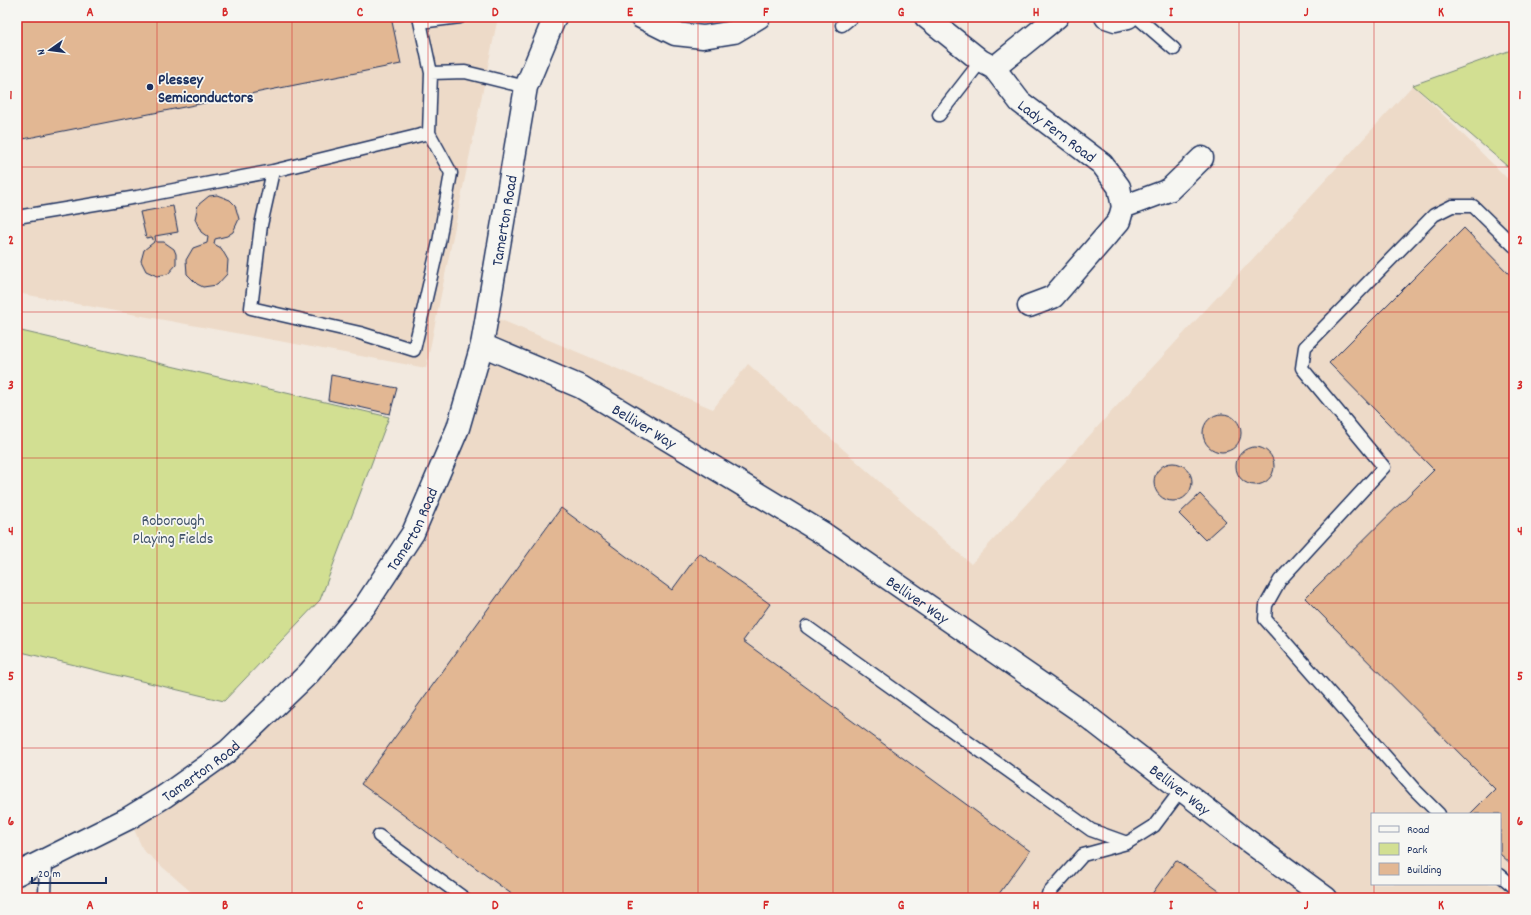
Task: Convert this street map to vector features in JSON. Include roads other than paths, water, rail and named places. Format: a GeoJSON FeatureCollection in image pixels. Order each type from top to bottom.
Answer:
{"type":"FeatureCollection","features":[{"type":"Feature","properties":{"kind":"street","name":"Tamerton Road"},"geometry":{"type":"LineString","coordinates":[[17,874],[129,818],[165,796],[228,751],[309,673],[364,606],[413,533],[458,428],[482,345],[526,87],[555,17]]}},
{"type":"Feature","properties":{"kind":"street"},"geometry":{"type":"LineString","coordinates":[[641,17],[675,34],[703,37],[734,32],[759,17]]}},
{"type":"Feature","properties":{"kind":"street","name":"Lady Fern Road"},"geometry":{"type":"LineString","coordinates":[[926,17],[988,64],[1020,102],[1102,164],[1119,187],[1123,207]]}},
{"type":"Feature","properties":{"kind":"street"},"geometry":{"type":"LineString","coordinates":[[988,64],[1057,17]]}},
{"type":"Feature","properties":{"kind":"street"},"geometry":{"type":"LineString","coordinates":[[1106,17],[1115,20],[1128,17]]}},
{"type":"Feature","properties":{"kind":"street"},"geometry":{"type":"LineString","coordinates":[[1028,306],[1053,296],[1119,221],[1123,207],[1169,190],[1202,158]]}},
{"type":"Feature","properties":{"kind":"street","name":"Belliver Way"},"geometry":{"type":"LineString","coordinates":[[482,345],[581,387],[824,534],[1078,710],[1181,790],[1326,898]]}},
{"type":"Feature","properties":{"kind":"lane"},"geometry":{"type":"LineString","coordinates":[[273,171],[261,225],[251,308],[360,333],[414,350],[439,242],[451,172],[429,133],[431,73],[420,20],[460,17]]}},
{"type":"Feature","properties":{"kind":"lane"},"geometry":{"type":"LineString","coordinates":[[842,25],[852,17]]}},
{"type":"Feature","properties":{"kind":"lane"},"geometry":{"type":"LineString","coordinates":[[1137,17],[1174,49]]}},
{"type":"Feature","properties":{"kind":"lane"},"geometry":{"type":"LineString","coordinates":[[939,115],[988,64]]}},
{"type":"Feature","properties":{"kind":"lane"},"geometry":{"type":"LineString","coordinates":[[431,73],[465,72],[526,87]]}},
{"type":"Feature","properties":{"kind":"lane"},"geometry":{"type":"LineString","coordinates":[[17,217],[137,197],[273,171],[429,133]]}},
{"type":"Feature","properties":{"kind":"lane"},"geometry":{"type":"LineString","coordinates":[[1438,813],[1415,790],[1264,619],[1266,605],[1280,580],[1384,467],[1302,368],[1305,347],[1434,215],[1452,206],[1473,206],[1514,246]]}},
{"type":"Feature","properties":{"kind":"lane"},"geometry":{"type":"LineString","coordinates":[[807,627],[1091,830],[1127,843]]}},
{"type":"Feature","properties":{"kind":"lane"},"geometry":{"type":"LineString","coordinates":[[1048,894],[1083,855],[1127,843],[1154,826],[1181,790]]}},
{"type":"Feature","properties":{"kind":"lane"},"geometry":{"type":"LineString","coordinates":[[379,836],[464,898]]}},
{"type":"Feature","properties":{"kind":"lane"},"geometry":{"type":"LineString","coordinates":[[42,898],[45,895],[46,860]]}},
{"type":"Feature","properties":{"kind":"lane"},"geometry":{"type":"LineString","coordinates":[[1501,875],[1514,887]]}},
{"type":"Feature","properties":{"kind":"place","name":"Plessey Semiconductors"},"geometry":{"type":"Point","coordinates":[150,87]}},
{"type":"Feature","properties":{"kind":"park label","name":"Roborough Playing Fields"},"geometry":{"type":"Point","coordinates":[173,528]}}]}
